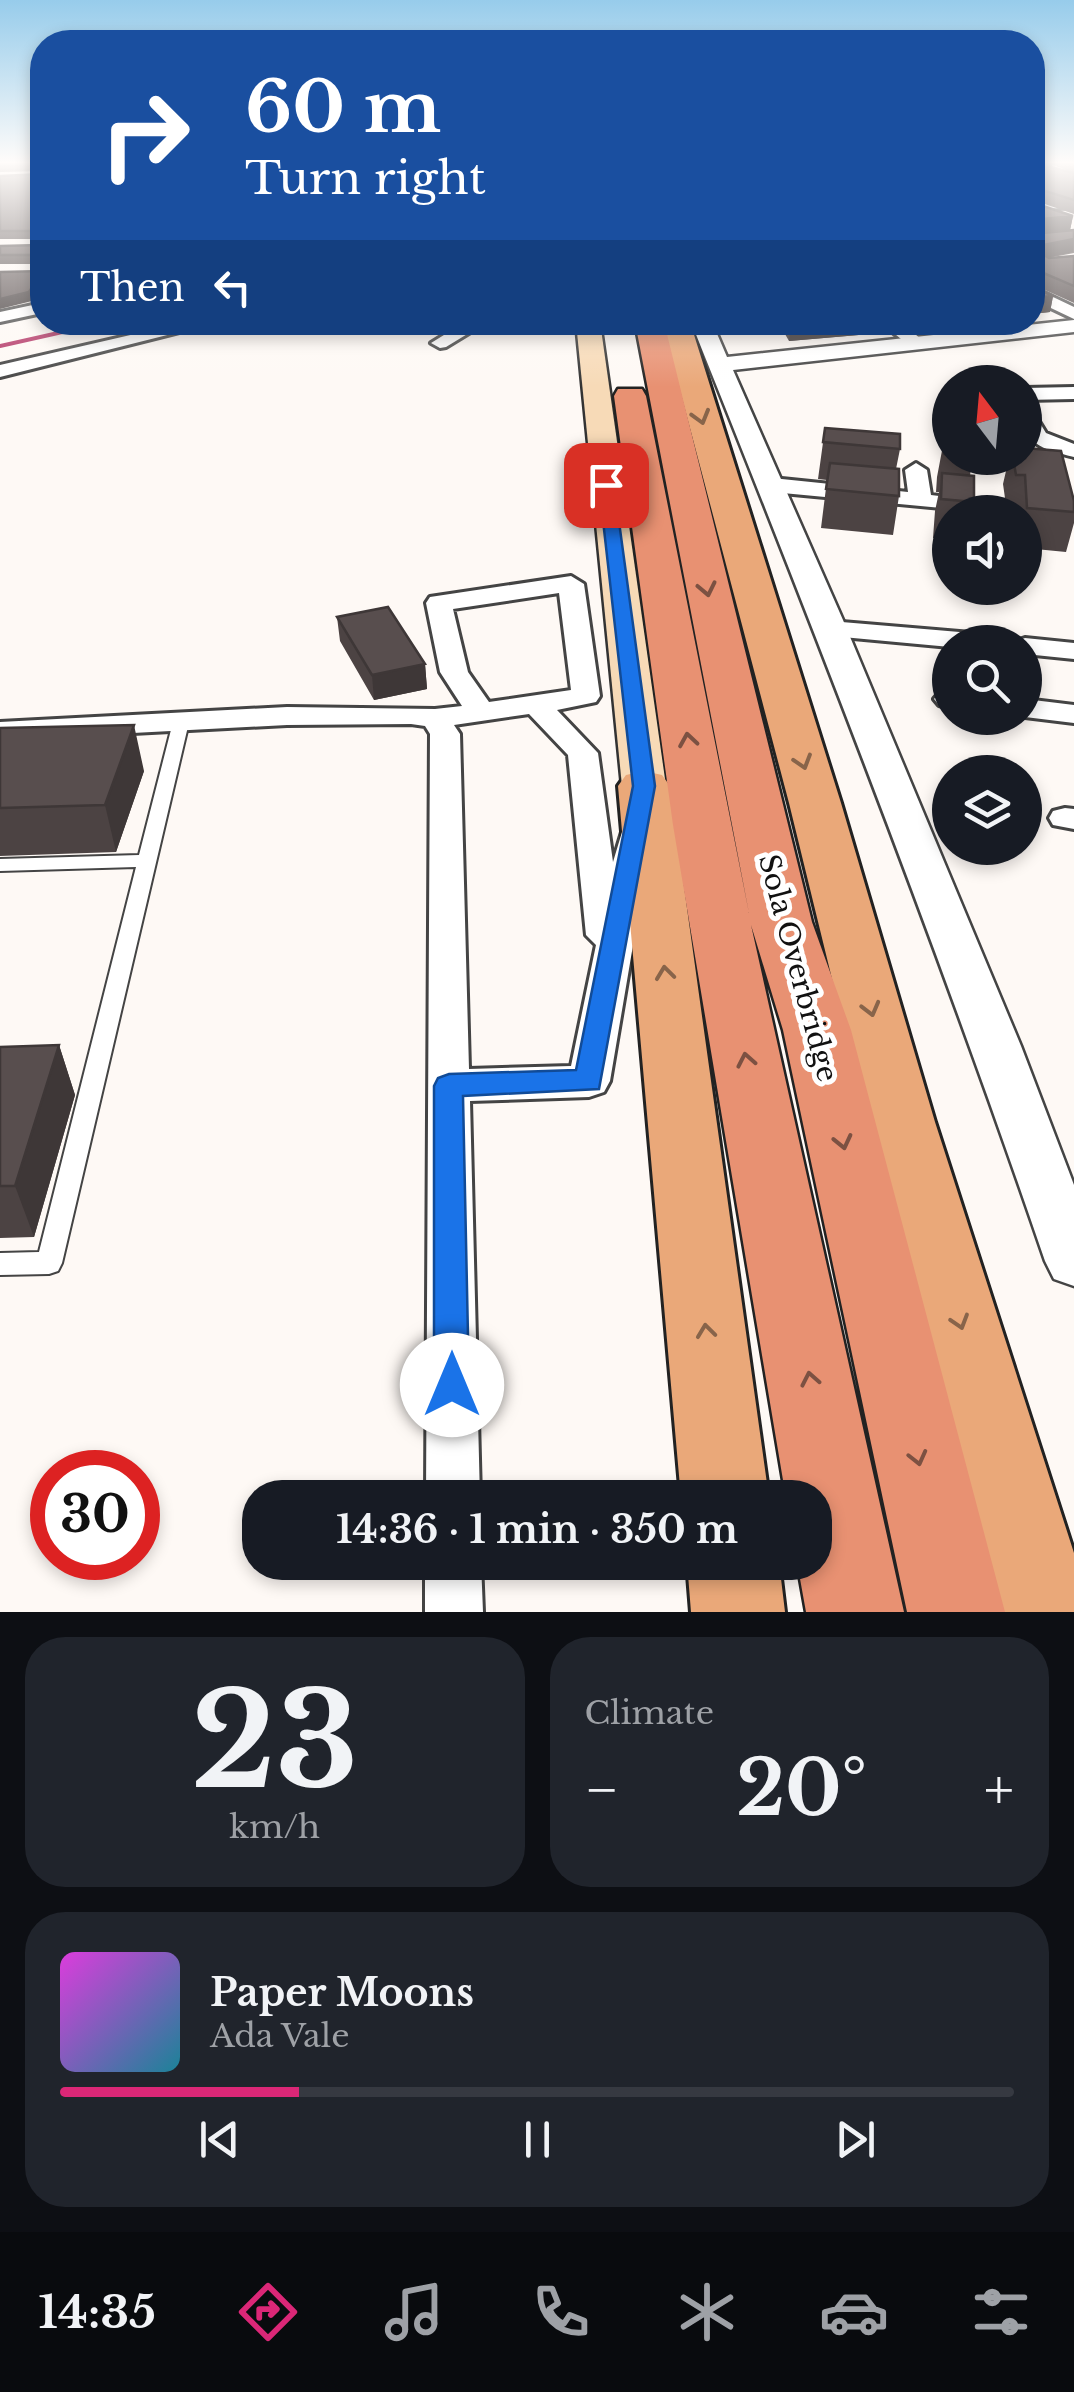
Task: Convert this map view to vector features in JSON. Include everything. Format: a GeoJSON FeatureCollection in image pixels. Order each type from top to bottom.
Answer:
{"type":"FeatureCollection","features":[{"type":"Feature","properties":{"kind":"highway"},"geometry":{"type":"LineString","coordinates":[[618,335],[701,826],[855,1612]]}},
{"type":"Feature","properties":{"kind":"highway","name":"Sola Overbridge"},"geometry":{"type":"LineString","coordinates":[[652,335],[781,922],[817,1030],[956,1612]]}},
{"type":"Feature","properties":{"kind":"main road"},"geometry":{"type":"LineString","coordinates":[[590,335],[723,1480]]}},
{"type":"Feature","properties":{"kind":"main road"},"geometry":{"type":"LineString","coordinates":[[680,335],[846,915],[901,1122],[1046,1612]]}},
{"type":"Feature","properties":{"kind":"main road"},"geometry":{"type":"LineString","coordinates":[[734,1580],[738,1612]]}},
{"type":"Feature","properties":{"kind":"street"},"geometry":{"type":"LineString","coordinates":[[1045,299],[1074,314]]}},
{"type":"Feature","properties":{"kind":"street"},"geometry":{"type":"LineString","coordinates":[[0,317],[30,311]]}},
{"type":"Feature","properties":{"kind":"street"},"geometry":{"type":"LineString","coordinates":[[1045,328],[1074,328]]}},
{"type":"Feature","properties":{"kind":"street"},"geometry":{"type":"LineString","coordinates":[[1045,331],[1074,328]]}},
{"type":"Feature","properties":{"kind":"street"},"geometry":{"type":"LineString","coordinates":[[0,371],[155,335]]}},
{"type":"Feature","properties":{"kind":"street"},"geometry":{"type":"LineString","coordinates":[[440,343],[455,335]]}},
{"type":"Feature","properties":{"kind":"street"},"geometry":{"type":"LineString","coordinates":[[705,335],[830,628],[996,1046],[1074,1260]]}},
{"type":"Feature","properties":{"kind":"street"},"geometry":{"type":"LineString","coordinates":[[905,335],[917,344]]}},
{"type":"Feature","properties":{"kind":"street"},"geometry":{"type":"LineString","coordinates":[[719,368],[917,344],[957,335]]}},
{"type":"Feature","properties":{"kind":"street"},"geometry":{"type":"LineString","coordinates":[[719,368],[1012,335]]}},
{"type":"Feature","properties":{"kind":"street"},"geometry":{"type":"LineString","coordinates":[[1042,394],[1074,393]]}},
{"type":"Feature","properties":{"kind":"street"},"geometry":{"type":"LineString","coordinates":[[1042,439],[1074,451]]}},
{"type":"Feature","properties":{"kind":"street"},"geometry":{"type":"LineString","coordinates":[[916,470],[920,500]]}},
{"type":"Feature","properties":{"kind":"street"},"geometry":{"type":"LineString","coordinates":[[772,485],[932,501]]}},
{"type":"Feature","properties":{"kind":"street"},"geometry":{"type":"LineString","coordinates":[[0,731],[411,715],[435,718],[536,705],[586,696],[571,584],[440,603],[454,672],[481,712]]}},
{"type":"Feature","properties":{"kind":"street"},"geometry":{"type":"LineString","coordinates":[[830,628],[932,637]]}},
{"type":"Feature","properties":{"kind":"street"},"geometry":{"type":"LineString","coordinates":[[1042,648],[1074,651]]}},
{"type":"Feature","properties":{"kind":"street"},"geometry":{"type":"LineString","coordinates":[[536,705],[583,753],[604,946],[589,1081]]}},
{"type":"Feature","properties":{"kind":"street"},"geometry":{"type":"LineString","coordinates":[[1042,710],[1074,714]]}},
{"type":"Feature","properties":{"kind":"street"},"geometry":{"type":"LineString","coordinates":[[435,718],[446,734],[452,1480]]}},
{"type":"Feature","properties":{"kind":"street"},"geometry":{"type":"LineString","coordinates":[[589,1081],[644,786]]}},
{"type":"Feature","properties":{"kind":"street"},"geometry":{"type":"LineString","coordinates":[[449,1086],[589,1081]]}},
{"type":"Feature","properties":{"kind":"street"},"geometry":{"type":"LineString","coordinates":[[453,1580],[454,1612]]}},
{"type":"Feature","properties":{"kind":"lane"},"geometry":{"type":"LineString","coordinates":[[0,1264],[49,1262],[182,722]]}},
{"type":"Feature","properties":{"kind":"lane"},"geometry":{"type":"LineString","coordinates":[[0,865],[146,861]]}},
{"type":"Feature","properties":{"kind":"building"},"geometry":{"type":"Polygon","coordinates":[[[1045,236],[1074,239],[1045,245],[1045,236]]]}},
{"type":"Feature","properties":{"kind":"building"},"geometry":{"type":"Polygon","coordinates":[[[30,245],[30,255],[0,255],[0,246],[30,245]]]}},
{"type":"Feature","properties":{"kind":"building"},"geometry":{"type":"Polygon","coordinates":[[[1045,256],[1074,256],[1074,286],[1045,274],[1045,256]]]}},
{"type":"Feature","properties":{"kind":"building"},"geometry":{"type":"Polygon","coordinates":[[[30,271],[29,292],[0,299],[0,272],[30,271]]]}},
{"type":"Feature","properties":{"kind":"building"},"geometry":{"type":"Polygon","coordinates":[[[825,428],[900,434],[900,449],[823,442],[825,428]]]}},
{"type":"Feature","properties":{"kind":"building"},"geometry":{"type":"Polygon","coordinates":[[[1042,449],[1061,451],[1074,512],[1042,509],[1042,495],[1026,495],[1025,475],[1042,475],[1042,449]]]}},
{"type":"Feature","properties":{"kind":"building"},"geometry":{"type":"Polygon","coordinates":[[[830,463],[899,469],[899,496],[826,489],[830,463]]]}},
{"type":"Feature","properties":{"kind":"building"},"geometry":{"type":"Polygon","coordinates":[[[942,475],[974,476],[974,495],[941,495],[942,475]]]}},
{"type":"Feature","properties":{"kind":"building"},"geometry":{"type":"Polygon","coordinates":[[[388,607],[425,664],[372,675],[337,617],[388,607]]]}},
{"type":"Feature","properties":{"kind":"building"},"geometry":{"type":"Polygon","coordinates":[[[134,725],[105,805],[0,808],[0,728],[134,725]]]}},
{"type":"Feature","properties":{"kind":"building"},"geometry":{"type":"Polygon","coordinates":[[[59,1045],[15,1186],[0,1186],[0,1047],[59,1045]]]}},
{"type":"Feature","properties":{"kind":"railway"},"geometry":{"type":"LineString","coordinates":[[0,346],[49,335]]}},
{"type":"Feature","properties":{"kind":"route"},"geometry":{"type":"LineString","coordinates":[[452,1385],[449,1086],[589,1081],[644,786],[606,485]]}}]}
